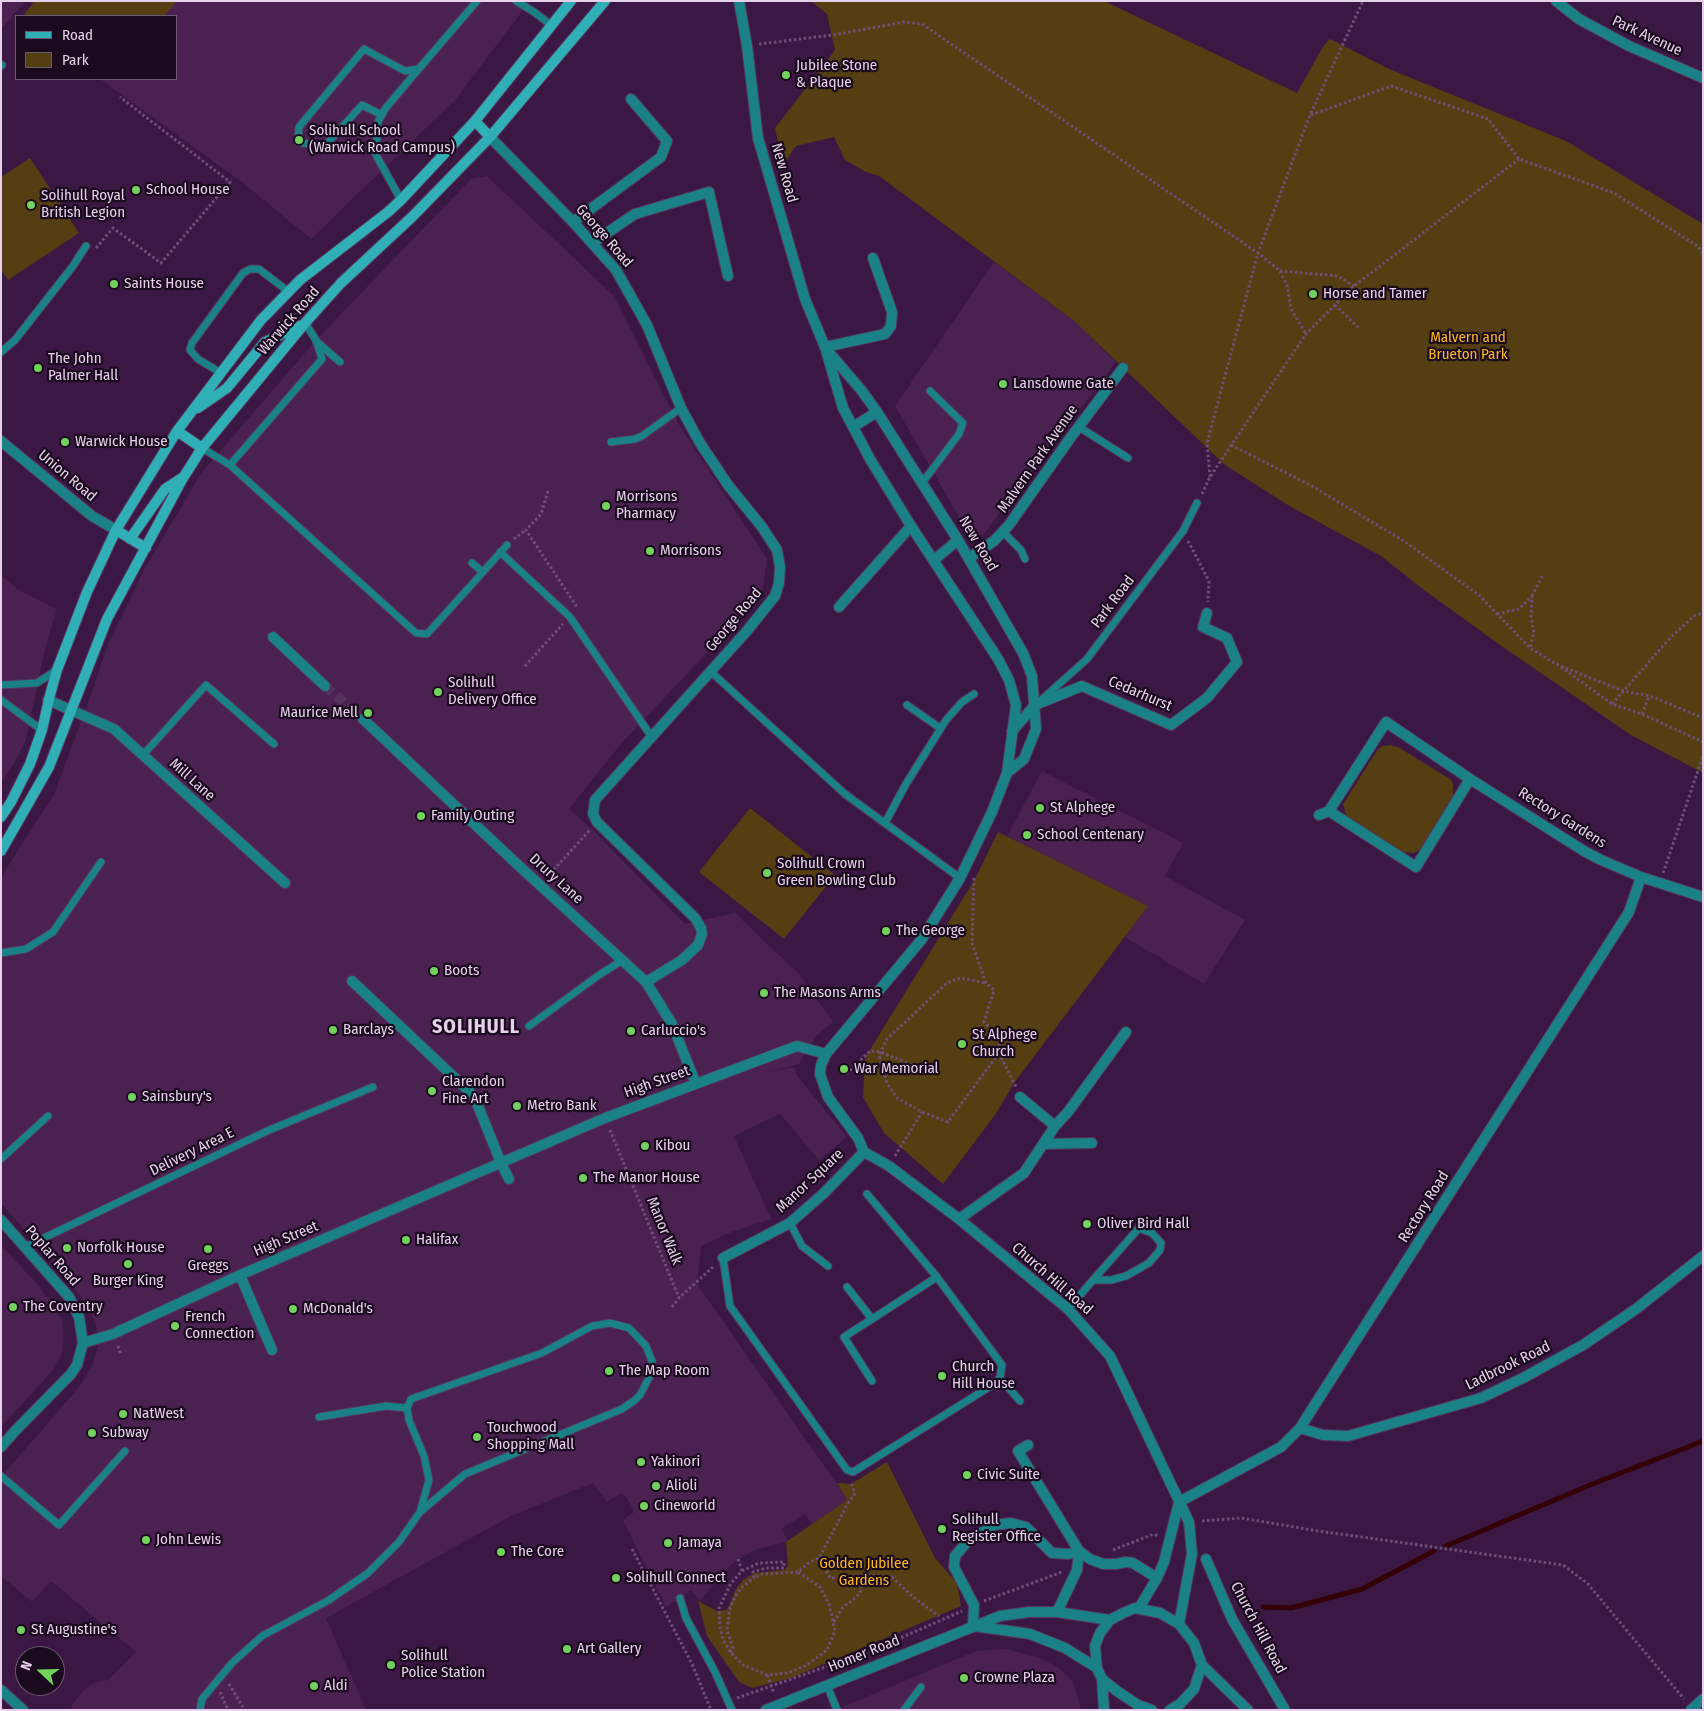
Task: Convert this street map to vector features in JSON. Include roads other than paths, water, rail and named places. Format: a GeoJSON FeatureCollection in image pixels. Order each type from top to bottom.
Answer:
{"type":"FeatureCollection","features":[{"type":"Feature","properties":{"kind":"main road","name":"Warwick Road"},"geometry":{"type":"LineString","coordinates":[[1,817],[11,802],[30,764],[42,730],[57,670],[87,592],[116,530],[177,431],[260,320],[300,280],[401,200],[475,121],[571,1]]}},
{"type":"Feature","properties":{"kind":"main road","name":"Warwick Road"},"geometry":{"type":"LineString","coordinates":[[1,851],[50,767],[107,619],[183,478],[202,448],[305,324],[341,284],[413,216],[490,137],[605,1]]}},
{"type":"Feature","properties":{"kind":"main road"},"geometry":{"type":"LineString","coordinates":[[475,121],[490,137]]}},
{"type":"Feature","properties":{"kind":"main road"},"geometry":{"type":"LineString","coordinates":[[191,412],[226,388],[265,342],[305,324]]}},
{"type":"Feature","properties":{"kind":"main road"},"geometry":{"type":"LineString","coordinates":[[177,431],[202,448]]}},
{"type":"Feature","properties":{"kind":"main road"},"geometry":{"type":"LineString","coordinates":[[130,539],[165,488],[183,478]]}},
{"type":"Feature","properties":{"kind":"main road"},"geometry":{"type":"LineString","coordinates":[[116,530],[146,548]]}},
{"type":"Feature","properties":{"kind":"street","name":"New Road"},"geometry":{"type":"LineString","coordinates":[[739,1],[747,46],[758,138],[805,299],[825,347],[843,408],[870,459],[910,526],[998,659],[1009,680],[1016,706],[1007,773],[992,812],[960,878],[922,939],[826,1054]]}},
{"type":"Feature","properties":{"kind":"street","name":"Park Avenue"},"geometry":{"type":"LineString","coordinates":[[1556,1],[1579,19],[1629,46],[1703,78]]}},
{"type":"Feature","properties":{"kind":"street"},"geometry":{"type":"LineString","coordinates":[[573,222],[661,156],[667,141],[631,98]]}},
{"type":"Feature","properties":{"kind":"street","name":"George Road"},"geometry":{"type":"LineString","coordinates":[[490,137],[573,222],[616,270],[647,325],[681,408],[700,443],[728,485],[762,527],[777,550],[780,567],[775,596],[746,632],[595,800],[593,814],[597,822],[695,918],[702,928],[698,945],[682,960],[646,982]]}},
{"type":"Feature","properties":{"kind":"street"},"geometry":{"type":"LineString","coordinates":[[592,243],[635,214],[709,192],[728,276]]}},
{"type":"Feature","properties":{"kind":"street"},"geometry":{"type":"LineString","coordinates":[[825,347],[885,334],[891,326],[892,312],[873,258]]}},
{"type":"Feature","properties":{"kind":"street","name":"New Road"},"geometry":{"type":"LineString","coordinates":[[825,347],[877,412],[969,558],[1023,653],[1032,676],[1036,729],[1024,759],[1007,773]]}},
{"type":"Feature","properties":{"kind":"street","name":"Malvern Park Avenue"},"geometry":{"type":"LineString","coordinates":[[969,558],[994,541],[1009,526],[1079,426],[1123,368]]}},
{"type":"Feature","properties":{"kind":"street"},"geometry":{"type":"LineString","coordinates":[[853,427],[877,412]]}},
{"type":"Feature","properties":{"kind":"street","name":"Union Road"},"geometry":{"type":"LineString","coordinates":[[1,442],[92,516],[116,530]]}},
{"type":"Feature","properties":{"kind":"street"},"geometry":{"type":"LineString","coordinates":[[839,607],[910,526]]}},
{"type":"Feature","properties":{"kind":"street"},"geometry":{"type":"LineString","coordinates":[[934,560],[958,540]]}},
{"type":"Feature","properties":{"kind":"street","name":"Cedarhurst"},"geometry":{"type":"LineString","coordinates":[[1034,705],[1082,686],[1171,725],[1207,698],[1237,662],[1227,638],[1203,627],[1207,613]]}},
{"type":"Feature","properties":{"kind":"street"},"geometry":{"type":"LineString","coordinates":[[273,637],[325,686]]}},
{"type":"Feature","properties":{"kind":"street"},"geometry":{"type":"LineString","coordinates":[[48,700],[71,712]]}},
{"type":"Feature","properties":{"kind":"street"},"geometry":{"type":"LineString","coordinates":[[1012,732],[1034,705]]}},
{"type":"Feature","properties":{"kind":"street","name":"Mill Lane"},"geometry":{"type":"LineString","coordinates":[[71,712],[102,723],[114,730],[285,883]]}},
{"type":"Feature","properties":{"kind":"street","name":"Rectory Gardens"},"geometry":{"type":"LineString","coordinates":[[1470,779],[1417,869],[1324,813],[1386,718],[1470,779],[1584,851],[1641,877]]}},
{"type":"Feature","properties":{"kind":"street","name":"Drury Lane"},"geometry":{"type":"LineString","coordinates":[[363,719],[646,982],[672,1024],[696,1084]]}},
{"type":"Feature","properties":{"kind":"street"},"geometry":{"type":"LineString","coordinates":[[1641,877],[1703,897]]}},
{"type":"Feature","properties":{"kind":"street","name":"Rectory Road"},"geometry":{"type":"LineString","coordinates":[[1179,1502],[1281,1447],[1300,1428],[1629,912],[1641,877]]}},
{"type":"Feature","properties":{"kind":"street"},"geometry":{"type":"LineString","coordinates":[[352,981],[474,1096],[501,1163],[510,1179]]}},
{"type":"Feature","properties":{"kind":"street"},"geometry":{"type":"LineString","coordinates":[[959,1219],[1024,1173],[1055,1126],[1068,1112],[1126,1032]]}},
{"type":"Feature","properties":{"kind":"street","name":"High Street"},"geometry":{"type":"LineString","coordinates":[[83,1343],[113,1334],[240,1275],[605,1118],[797,1046],[826,1054]]}},
{"type":"Feature","properties":{"kind":"street"},"geometry":{"type":"LineString","coordinates":[[826,1054],[821,1065],[820,1074],[828,1097],[858,1138],[864,1152]]}},
{"type":"Feature","properties":{"kind":"street"},"geometry":{"type":"LineString","coordinates":[[1020,1097],[1055,1126]]}},
{"type":"Feature","properties":{"kind":"street"},"geometry":{"type":"LineString","coordinates":[[1043,1144],[1092,1143]]}},
{"type":"Feature","properties":{"kind":"street","name":"Church Hill Road"},"geometry":{"type":"LineString","coordinates":[[864,1152],[889,1166],[959,1219],[1068,1309],[1110,1356],[1188,1522],[1192,1554],[1179,1624]]}},
{"type":"Feature","properties":{"kind":"street","name":"Manor Square"},"geometry":{"type":"LineString","coordinates":[[723,1258],[790,1223],[824,1193],[864,1152]]}},
{"type":"Feature","properties":{"kind":"street","name":"Poplar Road"},"geometry":{"type":"LineString","coordinates":[[1,1220],[69,1297],[79,1317],[83,1343]]}},
{"type":"Feature","properties":{"kind":"street","name":"Ladbrook Road"},"geometry":{"type":"LineString","coordinates":[[1300,1428],[1323,1435],[1348,1436],[1480,1398],[1523,1378],[1584,1345],[1636,1309],[1703,1256]]}},
{"type":"Feature","properties":{"kind":"street"},"geometry":{"type":"LineString","coordinates":[[240,1275],[272,1350]]}},
{"type":"Feature","properties":{"kind":"street"},"geometry":{"type":"LineString","coordinates":[[1,1447],[71,1374],[77,1365],[83,1343]]}},
{"type":"Feature","properties":{"kind":"street"},"geometry":{"type":"LineString","coordinates":[[1028,1445],[1018,1451],[1079,1551],[1090,1559],[1103,1564],[1132,1563],[1157,1578]]}},
{"type":"Feature","properties":{"kind":"street"},"geometry":{"type":"LineString","coordinates":[[1139,1608],[1164,1562],[1179,1502]]}},
{"type":"Feature","properties":{"kind":"street"},"geometry":{"type":"LineString","coordinates":[[973,1626],[974,1605],[954,1567],[954,1556],[967,1542],[994,1525],[1011,1523],[1026,1527],[1052,1552],[1068,1554],[1079,1551]]}},
{"type":"Feature","properties":{"kind":"street"},"geometry":{"type":"LineString","coordinates":[[1057,1612],[1077,1570],[1079,1551]]}},
{"type":"Feature","properties":{"kind":"street","name":"Church Hill Road"},"geometry":{"type":"LineString","coordinates":[[1206,1559],[1232,1619],[1285,1710]]}},
{"type":"Feature","properties":{"kind":"street"},"geometry":{"type":"LineString","coordinates":[[1104,1710],[1102,1679],[1097,1668],[1095,1646],[1100,1633],[1110,1620],[1129,1610],[1139,1608],[1160,1613],[1179,1624],[1194,1643],[1202,1665],[1248,1710]]}},
{"type":"Feature","properties":{"kind":"street","name":"Homer Road"},"geometry":{"type":"LineString","coordinates":[[766,1710],[1000,1616],[1029,1612],[1057,1612],[1110,1620]]}},
{"type":"Feature","properties":{"kind":"street","name":"Homer Road"},"geometry":{"type":"LineString","coordinates":[[973,1626],[1030,1634],[1065,1648],[1097,1668]]}},
{"type":"Feature","properties":{"kind":"street"},"geometry":{"type":"LineString","coordinates":[[1170,1710],[1180,1704],[1194,1689],[1202,1665]]}},
{"type":"Feature","properties":{"kind":"street"},"geometry":{"type":"LineString","coordinates":[[1102,1679],[1129,1699],[1152,1710]]}},
{"type":"Feature","properties":{"kind":"street"},"geometry":{"type":"LineString","coordinates":[[1,1690],[23,1710]]}},
{"type":"Feature","properties":{"kind":"street"},"geometry":{"type":"LineString","coordinates":[[1691,1709],[1703,1699]]}},
{"type":"Feature","properties":{"kind":"lane"},"geometry":{"type":"LineString","coordinates":[[401,200],[376,154],[378,122],[418,68],[477,1]]}},
{"type":"Feature","properties":{"kind":"lane"},"geometry":{"type":"LineString","coordinates":[[516,1],[551,25]]}},
{"type":"Feature","properties":{"kind":"lane"},"geometry":{"type":"LineString","coordinates":[[382,115],[362,105],[324,147],[298,142],[299,127],[364,49],[405,71],[418,68]]}},
{"type":"Feature","properties":{"kind":"lane"},"geometry":{"type":"LineString","coordinates":[[1,352],[15,340],[73,266],[86,246]]}},
{"type":"Feature","properties":{"kind":"lane"},"geometry":{"type":"LineString","coordinates":[[221,373],[198,359],[190,350],[192,342],[244,273],[250,269],[259,269],[289,292]]}},
{"type":"Feature","properties":{"kind":"lane"},"geometry":{"type":"LineString","coordinates":[[305,324],[316,340],[340,362]]}},
{"type":"Feature","properties":{"kind":"lane"},"geometry":{"type":"LineString","coordinates":[[230,465],[322,359],[316,340]]}},
{"type":"Feature","properties":{"kind":"lane"},"geometry":{"type":"LineString","coordinates":[[922,483],[959,434],[963,423],[930,391]]}},
{"type":"Feature","properties":{"kind":"lane"},"geometry":{"type":"LineString","coordinates":[[611,442],[635,439],[642,436],[681,408]]}},
{"type":"Feature","properties":{"kind":"lane"},"geometry":{"type":"LineString","coordinates":[[1079,426],[1128,458]]}},
{"type":"Feature","properties":{"kind":"lane"},"geometry":{"type":"LineString","coordinates":[[202,448],[230,465],[416,633],[427,634],[507,544]]}},
{"type":"Feature","properties":{"kind":"lane","name":"Park Road"},"geometry":{"type":"LineString","coordinates":[[1034,705],[1087,659],[1183,531],[1197,503]]}},
{"type":"Feature","properties":{"kind":"lane"},"geometry":{"type":"LineString","coordinates":[[1003,532],[1021,550],[1025,559]]}},
{"type":"Feature","properties":{"kind":"lane"},"geometry":{"type":"LineString","coordinates":[[500,552],[570,617],[651,736]]}},
{"type":"Feature","properties":{"kind":"lane"},"geometry":{"type":"LineString","coordinates":[[472,563],[482,572]]}},
{"type":"Feature","properties":{"kind":"lane"},"geometry":{"type":"LineString","coordinates":[[1,686],[37,683],[57,670]]}},
{"type":"Feature","properties":{"kind":"lane"},"geometry":{"type":"LineString","coordinates":[[710,671],[845,794],[960,878]]}},
{"type":"Feature","properties":{"kind":"lane"},"geometry":{"type":"LineString","coordinates":[[143,756],[206,685],[274,744]]}},
{"type":"Feature","properties":{"kind":"lane"},"geometry":{"type":"LineString","coordinates":[[885,823],[940,728],[962,702],[974,694]]}},
{"type":"Feature","properties":{"kind":"lane"},"geometry":{"type":"LineString","coordinates":[[1,700],[42,730]]}},
{"type":"Feature","properties":{"kind":"lane"},"geometry":{"type":"LineString","coordinates":[[907,705],[940,728]]}},
{"type":"Feature","properties":{"kind":"lane"},"geometry":{"type":"LineString","coordinates":[[1,953],[26,949],[53,932],[101,862]]}},
{"type":"Feature","properties":{"kind":"lane"},"geometry":{"type":"LineString","coordinates":[[529,1026],[599,975],[623,960]]}},
{"type":"Feature","properties":{"kind":"lane","name":"Delivery Area E"},"geometry":{"type":"LineString","coordinates":[[25,1247],[267,1131],[372,1087]]}},
{"type":"Feature","properties":{"kind":"lane"},"geometry":{"type":"LineString","coordinates":[[1,1159],[48,1116]]}},
{"type":"Feature","properties":{"kind":"lane"},"geometry":{"type":"LineString","coordinates":[[723,1258],[730,1306],[847,1470],[853,1472],[1000,1378],[1002,1365],[937,1277],[867,1194]]}},
{"type":"Feature","properties":{"kind":"lane"},"geometry":{"type":"LineString","coordinates":[[790,1223],[802,1246],[828,1266]]}},
{"type":"Feature","properties":{"kind":"lane"},"geometry":{"type":"LineString","coordinates":[[1068,1309],[1093,1280],[1139,1228],[1152,1233],[1161,1243],[1160,1250],[1149,1263],[1126,1276],[1111,1280],[1093,1280]]}},
{"type":"Feature","properties":{"kind":"lane"},"geometry":{"type":"LineString","coordinates":[[872,1381],[844,1337],[937,1277]]}},
{"type":"Feature","properties":{"kind":"lane"},"geometry":{"type":"LineString","coordinates":[[848,1287],[872,1320]]}},
{"type":"Feature","properties":{"kind":"lane"},"geometry":{"type":"LineString","coordinates":[[200,1710],[202,1698],[232,1662],[262,1636],[329,1600],[368,1573],[399,1542],[420,1512],[465,1474],[622,1409],[640,1395],[651,1374],[652,1362],[646,1346],[629,1328],[610,1323],[592,1326],[542,1353],[411,1399],[407,1408],[409,1420],[424,1456],[429,1480],[420,1512]]}},
{"type":"Feature","properties":{"kind":"lane"},"geometry":{"type":"LineString","coordinates":[[1000,1378],[1020,1400]]}},
{"type":"Feature","properties":{"kind":"lane"},"geometry":{"type":"LineString","coordinates":[[319,1417],[386,1406],[407,1408]]}},
{"type":"Feature","properties":{"kind":"lane"},"geometry":{"type":"LineString","coordinates":[[1,1476],[59,1525],[125,1451]]}},
{"type":"Feature","properties":{"kind":"lane"},"geometry":{"type":"LineString","coordinates":[[680,1598],[686,1618],[715,1672],[732,1710]]}},
{"type":"Feature","properties":{"kind":"lane"},"geometry":{"type":"LineString","coordinates":[[827,1685],[837,1710]]}},
{"type":"Feature","properties":{"kind":"lane"},"geometry":{"type":"LineString","coordinates":[[904,1710],[921,1687]]}},
{"type":"Feature","properties":{"kind":"waterway"},"geometry":{"type":"LineString","coordinates":[[1446,1546],[1590,1485],[1703,1441]]}},
{"type":"Feature","properties":{"kind":"waterway"},"geometry":{"type":"LineString","coordinates":[[1263,1607],[1291,1608],[1362,1589],[1434,1551]]}},
{"type":"Feature","properties":{"kind":"tunnel"},"geometry":{"type":"LineString","coordinates":[[325,686],[363,719]]}},
{"type":"Feature","properties":{"kind":"place","name":"Jubilee Stone & Plaque"},"geometry":{"type":"Point","coordinates":[786,75]}},
{"type":"Feature","properties":{"kind":"place","name":"Solihull School (Warwick Road Campus)"},"geometry":{"type":"Point","coordinates":[299,140]}},
{"type":"Feature","properties":{"kind":"place","name":"School House"},"geometry":{"type":"Point","coordinates":[136,190]}},
{"type":"Feature","properties":{"kind":"place","name":"Solihull Royal British Legion"},"geometry":{"type":"Point","coordinates":[31,205]}},
{"type":"Feature","properties":{"kind":"place","name":"Saints House"},"geometry":{"type":"Point","coordinates":[114,284]}},
{"type":"Feature","properties":{"kind":"place","name":"Horse and Tamer"},"geometry":{"type":"Point","coordinates":[1313,294]}},
{"type":"Feature","properties":{"kind":"place","name":"The John Palmer Hall"},"geometry":{"type":"Point","coordinates":[38,368]}},
{"type":"Feature","properties":{"kind":"place","name":"Lansdowne Gate"},"geometry":{"type":"Point","coordinates":[1003,384]}},
{"type":"Feature","properties":{"kind":"place","name":"Warwick House"},"geometry":{"type":"Point","coordinates":[65,442]}},
{"type":"Feature","properties":{"kind":"place","name":"Morrisons Pharmacy"},"geometry":{"type":"Point","coordinates":[606,506]}},
{"type":"Feature","properties":{"kind":"place","name":"Morrisons"},"geometry":{"type":"Point","coordinates":[650,551]}},
{"type":"Feature","properties":{"kind":"place","name":"Solihull Delivery Office"},"geometry":{"type":"Point","coordinates":[438,692]}},
{"type":"Feature","properties":{"kind":"place","name":"Maurice Mell"},"geometry":{"type":"Point","coordinates":[368,713]}},
{"type":"Feature","properties":{"kind":"place","name":"St Alphege"},"geometry":{"type":"Point","coordinates":[1040,808]}},
{"type":"Feature","properties":{"kind":"place","name":"Family Outing"},"geometry":{"type":"Point","coordinates":[421,816]}},
{"type":"Feature","properties":{"kind":"place","name":"School Centenary"},"geometry":{"type":"Point","coordinates":[1027,835]}},
{"type":"Feature","properties":{"kind":"place","name":"Solihull Crown Green Bowling Club"},"geometry":{"type":"Point","coordinates":[767,873]}},
{"type":"Feature","properties":{"kind":"place","name":"The George"},"geometry":{"type":"Point","coordinates":[886,931]}},
{"type":"Feature","properties":{"kind":"place","name":"Boots"},"geometry":{"type":"Point","coordinates":[434,971]}},
{"type":"Feature","properties":{"kind":"place","name":"The Masons Arms"},"geometry":{"type":"Point","coordinates":[764,993]}},
{"type":"Feature","properties":{"kind":"place","name":"Barclays"},"geometry":{"type":"Point","coordinates":[333,1030]}},
{"type":"Feature","properties":{"kind":"place","name":"Carluccio's"},"geometry":{"type":"Point","coordinates":[631,1031]}},
{"type":"Feature","properties":{"kind":"place","name":"St Alphege Church"},"geometry":{"type":"Point","coordinates":[962,1044]}},
{"type":"Feature","properties":{"kind":"place","name":"War Memorial"},"geometry":{"type":"Point","coordinates":[844,1069]}},
{"type":"Feature","properties":{"kind":"place","name":"Clarendon Fine Art"},"geometry":{"type":"Point","coordinates":[432,1091]}},
{"type":"Feature","properties":{"kind":"place","name":"Sainsbury's"},"geometry":{"type":"Point","coordinates":[132,1097]}},
{"type":"Feature","properties":{"kind":"place","name":"Metro Bank"},"geometry":{"type":"Point","coordinates":[517,1106]}},
{"type":"Feature","properties":{"kind":"place","name":"Kibou"},"geometry":{"type":"Point","coordinates":[645,1146]}},
{"type":"Feature","properties":{"kind":"place","name":"The Manor House"},"geometry":{"type":"Point","coordinates":[583,1178]}},
{"type":"Feature","properties":{"kind":"place","name":"Oliver Bird Hall"},"geometry":{"type":"Point","coordinates":[1087,1224]}},
{"type":"Feature","properties":{"kind":"place","name":"Halifax"},"geometry":{"type":"Point","coordinates":[406,1240]}},
{"type":"Feature","properties":{"kind":"place","name":"Norfolk House"},"geometry":{"type":"Point","coordinates":[67,1248]}},
{"type":"Feature","properties":{"kind":"place","name":"Greggs"},"geometry":{"type":"Point","coordinates":[208,1249]}},
{"type":"Feature","properties":{"kind":"place","name":"Burger King"},"geometry":{"type":"Point","coordinates":[128,1264]}},
{"type":"Feature","properties":{"kind":"place","name":"The Coventry"},"geometry":{"type":"Point","coordinates":[13,1307]}},
{"type":"Feature","properties":{"kind":"place","name":"McDonald's"},"geometry":{"type":"Point","coordinates":[293,1309]}},
{"type":"Feature","properties":{"kind":"place","name":"French Connection"},"geometry":{"type":"Point","coordinates":[175,1326]}},
{"type":"Feature","properties":{"kind":"place","name":"The Map Room"},"geometry":{"type":"Point","coordinates":[609,1371]}},
{"type":"Feature","properties":{"kind":"place","name":"Church Hill House"},"geometry":{"type":"Point","coordinates":[942,1376]}},
{"type":"Feature","properties":{"kind":"place","name":"NatWest"},"geometry":{"type":"Point","coordinates":[123,1414]}},
{"type":"Feature","properties":{"kind":"place","name":"Subway"},"geometry":{"type":"Point","coordinates":[92,1433]}},
{"type":"Feature","properties":{"kind":"place","name":"Touchwood Shopping Mall"},"geometry":{"type":"Point","coordinates":[477,1437]}},
{"type":"Feature","properties":{"kind":"place","name":"Yakinori"},"geometry":{"type":"Point","coordinates":[641,1462]}},
{"type":"Feature","properties":{"kind":"place","name":"Civic Suite"},"geometry":{"type":"Point","coordinates":[967,1475]}},
{"type":"Feature","properties":{"kind":"place","name":"Alioli"},"geometry":{"type":"Point","coordinates":[656,1486]}},
{"type":"Feature","properties":{"kind":"place","name":"Cineworld"},"geometry":{"type":"Point","coordinates":[644,1506]}},
{"type":"Feature","properties":{"kind":"place","name":"Solihull Register Office"},"geometry":{"type":"Point","coordinates":[942,1529]}},
{"type":"Feature","properties":{"kind":"place","name":"John Lewis"},"geometry":{"type":"Point","coordinates":[146,1540]}},
{"type":"Feature","properties":{"kind":"place","name":"Jamaya"},"geometry":{"type":"Point","coordinates":[668,1543]}},
{"type":"Feature","properties":{"kind":"place","name":"The Core"},"geometry":{"type":"Point","coordinates":[501,1552]}},
{"type":"Feature","properties":{"kind":"place","name":"Solihull Connect"},"geometry":{"type":"Point","coordinates":[616,1578]}},
{"type":"Feature","properties":{"kind":"place","name":"St Augustine's"},"geometry":{"type":"Point","coordinates":[21,1630]}},
{"type":"Feature","properties":{"kind":"place","name":"Art Gallery"},"geometry":{"type":"Point","coordinates":[567,1649]}},
{"type":"Feature","properties":{"kind":"place","name":"Solihull Police Station"},"geometry":{"type":"Point","coordinates":[391,1665]}},
{"type":"Feature","properties":{"kind":"place","name":"Crowne Plaza"},"geometry":{"type":"Point","coordinates":[964,1678]}},
{"type":"Feature","properties":{"kind":"place","name":"Aldi"},"geometry":{"type":"Point","coordinates":[314,1686]}},
{"type":"Feature","properties":{"kind":"district","name":"SOLIHULL"},"geometry":{"type":"Point","coordinates":[476,1027]}},
{"type":"Feature","properties":{"kind":"park label","name":"Malvern and Brueton Park"},"geometry":{"type":"Point","coordinates":[1468,346]}},
{"type":"Feature","properties":{"kind":"park label","name":"Golden Jubilee Gardens"},"geometry":{"type":"Point","coordinates":[864,1572]}}]}
